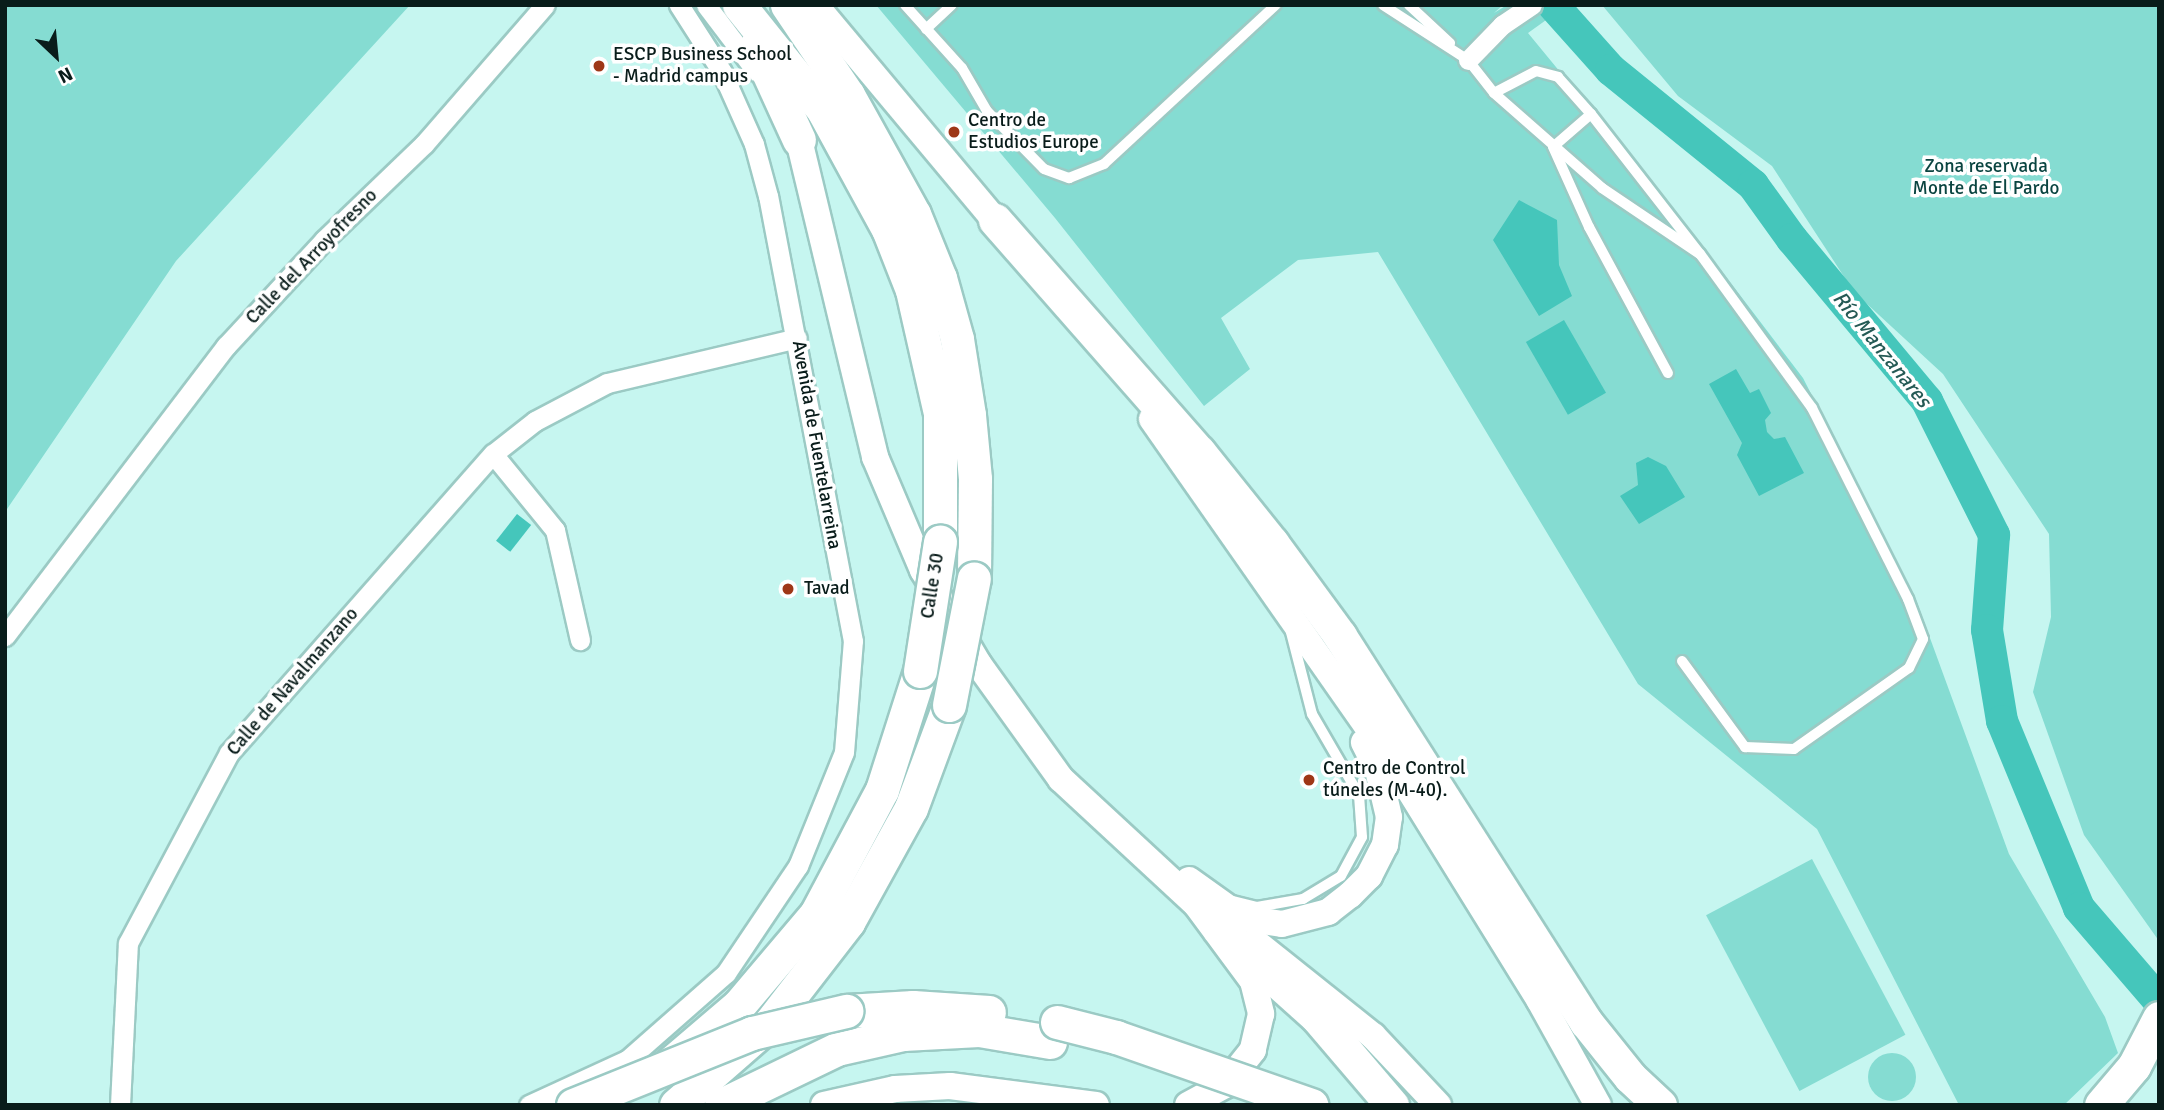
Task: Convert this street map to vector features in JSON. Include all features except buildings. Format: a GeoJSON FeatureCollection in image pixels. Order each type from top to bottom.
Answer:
{"type":"FeatureCollection","features":[{"type":"Feature","properties":{"kind":"highway"},"geometry":{"type":"LineString","coordinates":[[739,5],[799,140]]}},
{"type":"Feature","properties":{"kind":"highway","name":"Calle 30"},"geometry":{"type":"LineString","coordinates":[[609,1105],[676,1060],[739,1005],[816,914],[882,790],[919,671],[940,541],[940,413],[912,290],[888,229],[823,110],[739,5]]}},
{"type":"Feature","properties":{"kind":"highway","name":"Calle 30"},"geometry":{"type":"LineString","coordinates":[[676,1105],[770,1023],[848,922],[911,808],[949,705],[974,578],[975,479],[970,415],[957,339],[940,278],[914,214],[848,95],[787,5]]}},
{"type":"Feature","properties":{"kind":"highway"},"geometry":{"type":"LineString","coordinates":[[995,220],[1199,452],[1272,543],[1340,636],[1586,1022],[1630,1077],[1660,1105]]}},
{"type":"Feature","properties":{"kind":"highway"},"geometry":{"type":"LineString","coordinates":[[1219,929],[1317,1017],[1392,1105]]}},
{"type":"Feature","properties":{"kind":"highway"},"geometry":{"type":"LineString","coordinates":[[573,1105],[752,1033],[846,1011],[914,1006],[1053,1032],[1255,1105]]}},
{"type":"Feature","properties":{"kind":"highway"},"geometry":{"type":"LineString","coordinates":[[2082,1105],[2153,1028]]}},
{"type":"Feature","properties":{"kind":"highway"},"geometry":{"type":"LineString","coordinates":[[2101,1105],[2134,1066],[2153,1028]]}},
{"type":"Feature","properties":{"kind":"highway"},"geometry":{"type":"LineString","coordinates":[[721,1105],[837,1049],[903,1034],[979,1030],[1116,1037],[1311,1105]]}},
{"type":"Feature","properties":{"kind":"street","name":"Calle del Arroyofresno"},"geometry":{"type":"LineString","coordinates":[[5,636],[226,346],[324,240],[424,144],[545,5]]}},
{"type":"Feature","properties":{"kind":"street","name":"Avenida de Fuentelarreina"},"geometry":{"type":"LineString","coordinates":[[529,1105],[627,1060],[726,973],[798,866],[844,752],[853,641],[797,338],[754,144],[722,72],[679,5]]}},
{"type":"Feature","properties":{"kind":"street"},"geometry":{"type":"LineString","coordinates":[[692,5],[739,49]]}},
{"type":"Feature","properties":{"kind":"street"},"geometry":{"type":"LineString","coordinates":[[706,5],[739,49],[799,140],[874,457],[923,570],[979,664],[1061,779],[1132,843],[1373,1036],[1438,1105]]}},
{"type":"Feature","properties":{"kind":"street"},"geometry":{"type":"LineString","coordinates":[[815,5],[995,220],[1129,388],[1282,599],[1446,845],[1598,1105]]}},
{"type":"Feature","properties":{"kind":"street"},"geometry":{"type":"LineString","coordinates":[[1468,60],[1502,25],[1532,5]]}},
{"type":"Feature","properties":{"kind":"street","name":"Calle de Navalmanzano"},"geometry":{"type":"LineString","coordinates":[[120,1105],[128,943],[229,753],[493,454],[535,421],[607,383],[797,338]]}},
{"type":"Feature","properties":{"kind":"street"},"geometry":{"type":"LineString","coordinates":[[493,454],[555,530],[580,640]]}},
{"type":"Feature","properties":{"kind":"street"},"geometry":{"type":"LineString","coordinates":[[1204,900],[1242,918],[1282,924],[1328,912],[1369,876],[1385,845],[1389,817],[1378,770],[1327,665]]}},
{"type":"Feature","properties":{"kind":"street"},"geometry":{"type":"LineString","coordinates":[[1446,845],[1579,1105]]}},
{"type":"Feature","properties":{"kind":"street"},"geometry":{"type":"LineString","coordinates":[[1188,1105],[1232,1079],[1258,1038],[1261,1014],[1253,981],[1219,929],[1204,900]]}},
{"type":"Feature","properties":{"kind":"street"},"geometry":{"type":"LineString","coordinates":[[824,1105],[895,1088],[950,1086],[1096,1105]]}},
{"type":"Feature","properties":{"kind":"lane"},"geometry":{"type":"LineString","coordinates":[[905,5],[962,68],[987,111],[1044,169],[1069,178],[1104,163],[1276,5]]}},
{"type":"Feature","properties":{"kind":"lane"},"geometry":{"type":"LineString","coordinates":[[926,29],[952,5]]}},
{"type":"Feature","properties":{"kind":"lane"},"geometry":{"type":"LineString","coordinates":[[1383,5],[1468,60]]}},
{"type":"Feature","properties":{"kind":"lane"},"geometry":{"type":"LineString","coordinates":[[1409,5],[1468,60],[1494,93],[1553,147],[1602,188],[1700,254]]}},
{"type":"Feature","properties":{"kind":"lane"},"geometry":{"type":"LineString","coordinates":[[1494,93],[1536,71],[1558,77],[1591,114],[1700,254],[1812,408],[1908,600],[1923,639],[1909,668],[1794,749],[1745,747],[1682,661]]}},
{"type":"Feature","properties":{"kind":"lane"},"geometry":{"type":"LineString","coordinates":[[1553,147],[1591,114]]}},
{"type":"Feature","properties":{"kind":"lane"},"geometry":{"type":"LineString","coordinates":[[1553,147],[1589,227],[1668,373]]}},
{"type":"Feature","properties":{"kind":"lane"},"geometry":{"type":"LineString","coordinates":[[1204,900],[1257,907],[1303,899],[1341,876],[1362,837],[1359,795],[1312,714],[1282,599]]}},
{"type":"Feature","properties":{"kind":"green space"},"geometry":{"type":"Polygon","coordinates":[[[5,5],[410,5],[176,261],[5,512],[5,5]]]}},
{"type":"Feature","properties":{"kind":"green space"},"geometry":{"type":"Polygon","coordinates":[[[876,5],[1503,5],[1494,13],[1507,5],[1567,5],[1528,33],[1695,236],[1803,378],[1915,597],[2009,854],[2105,1017],[2118,1053],[2064,1105],[1959,1105],[1817,829],[1638,684],[1378,252],[1298,260],[1221,318],[1250,369],[1204,406],[1055,218],[876,5]]]}},
{"type":"Feature","properties":{"kind":"green space","name":"Zona reservada Monte de El Pardo"},"geometry":{"type":"Polygon","coordinates":[[[1602,5],[2159,5],[2159,941],[2084,835],[2033,692],[2051,617],[2049,534],[1943,374],[1854,292],[1772,166],[1678,96],[1602,5]]]}},
{"type":"Feature","properties":{"kind":"green space"},"geometry":{"type":"Polygon","coordinates":[[[1812,859],[1905,1035],[1799,1091],[1706,915],[1812,859]]]}},
{"type":"Feature","properties":{"kind":"green space"},"geometry":{"type":"Polygon","coordinates":[[[1892,1053],[1909,1060],[1916,1077],[1909,1094],[1892,1101],[1875,1094],[1868,1077],[1875,1060],[1892,1053]]]}},
{"type":"Feature","properties":{"kind":"shaded area"},"geometry":{"type":"Polygon","coordinates":[[[1519,200],[1557,220],[1559,265],[1572,296],[1539,316],[1493,240],[1519,200]]]}},
{"type":"Feature","properties":{"kind":"shaded area"},"geometry":{"type":"Polygon","coordinates":[[[1564,320],[1606,393],[1568,415],[1526,342],[1564,320]]]}},
{"type":"Feature","properties":{"kind":"shaded area"},"geometry":{"type":"Polygon","coordinates":[[[1736,369],[1750,393],[1759,389],[1771,413],[1765,420],[1767,432],[1774,439],[1785,437],[1804,473],[1759,496],[1737,455],[1742,443],[1709,384],[1736,369]]]}},
{"type":"Feature","properties":{"kind":"shaded area"},"geometry":{"type":"Polygon","coordinates":[[[1648,457],[1666,466],[1685,497],[1639,524],[1620,496],[1638,485],[1636,463],[1648,457]]]}},
{"type":"Feature","properties":{"kind":"shaded area"},"geometry":{"type":"Polygon","coordinates":[[[517,514],[531,525],[510,552],[496,541],[517,514]]]}},
{"type":"Feature","properties":{"kind":"waterway","name":"Río Manzanares"},"geometry":{"type":"LineString","coordinates":[[1553,5],[1611,70],[1753,185],[1792,239],[1927,401],[1994,535],[1987,630],[2002,721],[2079,908],[2159,1001]]}},
{"type":"Feature","properties":{"kind":"place","name":"ESCP Business School - Madrid campus"},"geometry":{"type":"Point","coordinates":[599,66]}},
{"type":"Feature","properties":{"kind":"place","name":"Centro de Estudios Europe"},"geometry":{"type":"Point","coordinates":[954,132]}},
{"type":"Feature","properties":{"kind":"place","name":"Tavad"},"geometry":{"type":"Point","coordinates":[788,589]}},
{"type":"Feature","properties":{"kind":"place","name":"Centro de Control túneles (M-40)."},"geometry":{"type":"Point","coordinates":[1309,780]}}]}
